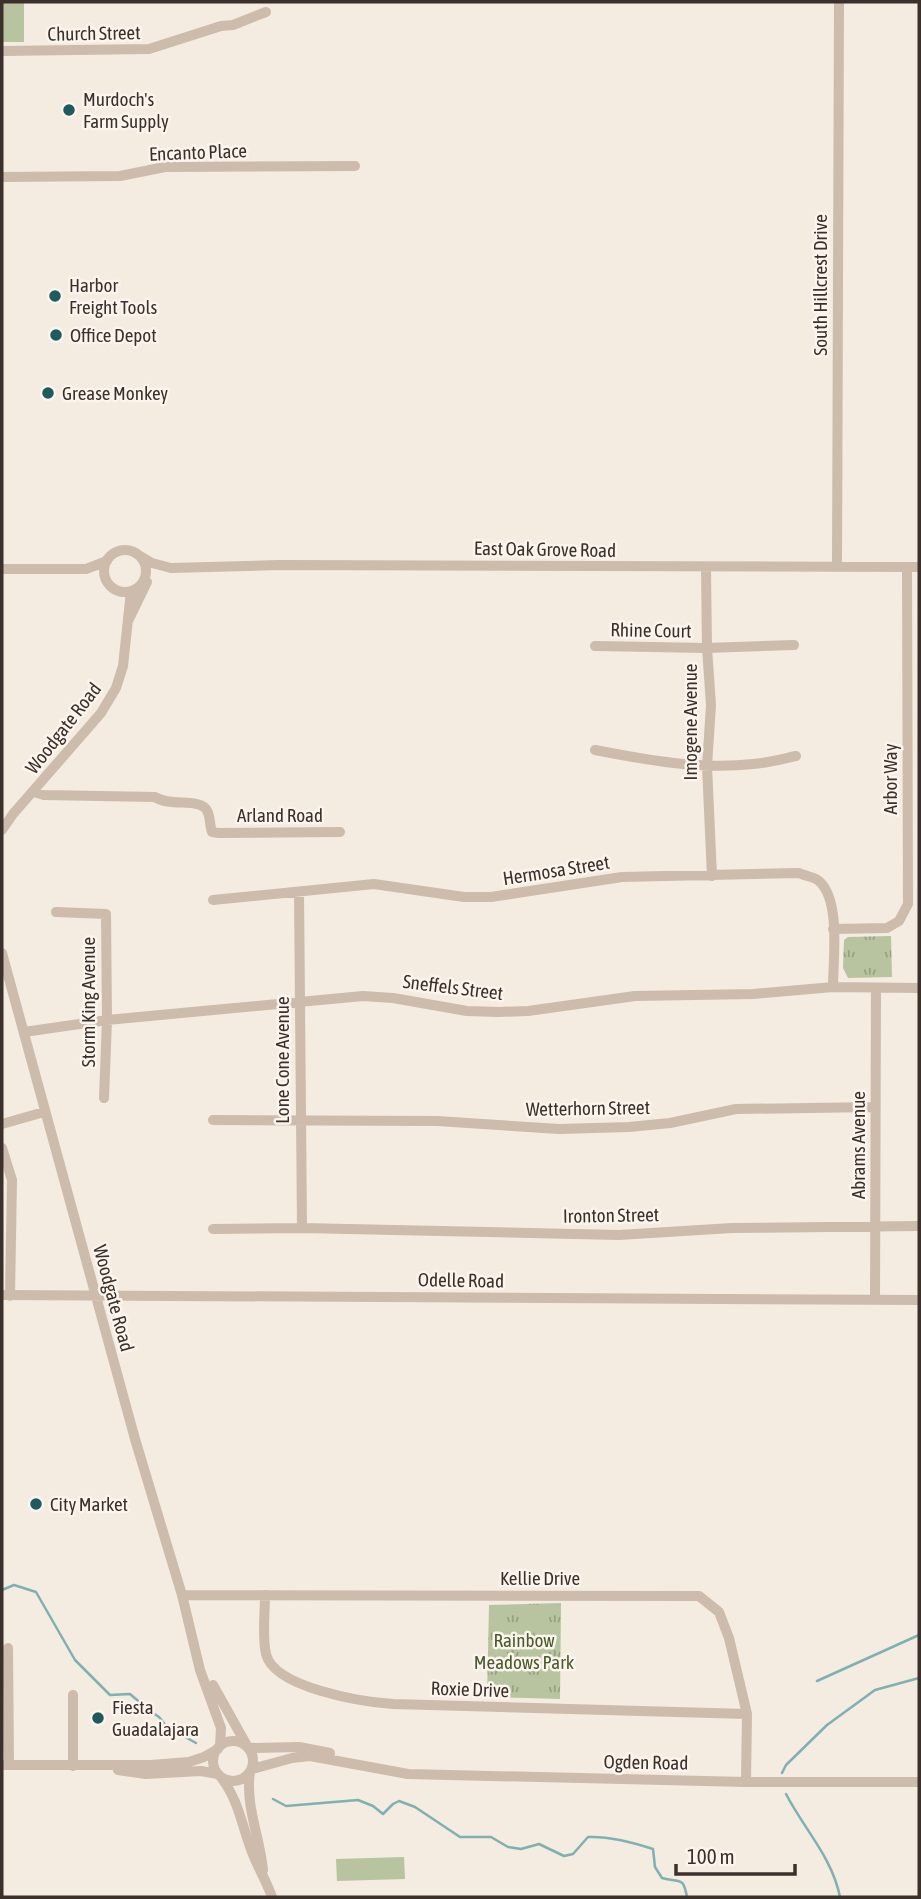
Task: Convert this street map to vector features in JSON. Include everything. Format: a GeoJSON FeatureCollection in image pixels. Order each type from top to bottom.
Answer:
{"type":"FeatureCollection","features":[{"type":"Feature","properties":{"kind":"street","name":"South Hillcrest Drive"},"geometry":{"type":"LineString","coordinates":[[837,567],[839,2]]}},
{"type":"Feature","properties":{"kind":"street","name":"Church Street"},"geometry":{"type":"LineString","coordinates":[[2,51],[149,49],[220,26],[233,25],[266,12]]}},
{"type":"Feature","properties":{"kind":"street","name":"Encanto Place"},"geometry":{"type":"LineString","coordinates":[[2,177],[120,176],[165,167],[355,166]]}},
{"type":"Feature","properties":{"kind":"street"},"geometry":{"type":"LineString","coordinates":[[2,569],[86,569],[107,561],[118,552],[129,552],[140,556],[149,576],[131,591],[118,591],[106,579],[86,569]]}},
{"type":"Feature","properties":{"kind":"street","name":"East Oak Grove Road"},"geometry":{"type":"LineString","coordinates":[[140,556],[152,563],[171,568],[350,565],[919,568]]}},
{"type":"Feature","properties":{"kind":"street"},"geometry":{"type":"LineString","coordinates":[[106,579],[107,561]]}},
{"type":"Feature","properties":{"kind":"street","name":"East Oak Grove Road"},"geometry":{"type":"LineString","coordinates":[[149,576],[171,568]]}},
{"type":"Feature","properties":{"kind":"street","name":"Imogene Avenue"},"geometry":{"type":"LineString","coordinates":[[706,568],[711,705],[707,766],[712,876]]}},
{"type":"Feature","properties":{"kind":"street","name":"Arbor Way"},"geometry":{"type":"LineString","coordinates":[[833,929],[887,928],[899,921],[908,904],[907,867],[914,770],[913,648],[907,568]]}},
{"type":"Feature","properties":{"kind":"street","name":"Woodgate Road"},"geometry":{"type":"LineString","coordinates":[[126,629],[149,576]]}},
{"type":"Feature","properties":{"kind":"street","name":"Woodgate Road"},"geometry":{"type":"LineString","coordinates":[[118,591],[126,629]]}},
{"type":"Feature","properties":{"kind":"street","name":"Woodgate Road"},"geometry":{"type":"LineString","coordinates":[[2,830],[101,713],[117,688],[131,591]]}},
{"type":"Feature","properties":{"kind":"street","name":"Rhine Court"},"geometry":{"type":"LineString","coordinates":[[595,646],[707,648],[794,645]]}},
{"type":"Feature","properties":{"kind":"street"},"geometry":{"type":"LineString","coordinates":[[595,750],[656,762],[707,766],[753,764],[796,756]]}},
{"type":"Feature","properties":{"kind":"street","name":"Arland Road"},"geometry":{"type":"LineString","coordinates":[[34,792],[44,795],[155,797],[175,804],[197,804],[204,806],[209,812],[212,832],[219,833],[340,832]]}},
{"type":"Feature","properties":{"kind":"street"},"geometry":{"type":"LineString","coordinates":[[907,867],[919,866]]}},
{"type":"Feature","properties":{"kind":"street","name":"Hermosa Street"},"geometry":{"type":"LineString","coordinates":[[213,900],[374,884],[464,897],[491,897],[622,877],[799,873],[818,880],[827,892],[832,906],[833,929]]}},
{"type":"Feature","properties":{"kind":"street","name":"Lone Cone Avenue"},"geometry":{"type":"LineString","coordinates":[[299,892],[302,1228]]}},
{"type":"Feature","properties":{"kind":"street","name":"Storm King Avenue"},"geometry":{"type":"LineString","coordinates":[[56,912],[106,914],[107,1020],[104,1098]]}},
{"type":"Feature","properties":{"kind":"street"},"geometry":{"type":"LineString","coordinates":[[833,929],[833,987]]}},
{"type":"Feature","properties":{"kind":"street","name":"Woodgate Road"},"geometry":{"type":"LineString","coordinates":[[2,953],[44,1112],[196,1651],[221,1728],[219,1747]]}},
{"type":"Feature","properties":{"kind":"street","name":"Sneffels Street"},"geometry":{"type":"LineString","coordinates":[[24,1032],[107,1020],[363,996],[393,998],[467,1011],[499,1012],[528,1011],[635,996],[753,994],[833,987],[919,988]]}},
{"type":"Feature","properties":{"kind":"street","name":"Abrams Avenue"},"geometry":{"type":"LineString","coordinates":[[875,1300],[876,989]]}},
{"type":"Feature","properties":{"kind":"street","name":"Wetterhorn Street"},"geometry":{"type":"LineString","coordinates":[[213,1119],[437,1121],[559,1129],[670,1123],[736,1109],[875,1107]]}},
{"type":"Feature","properties":{"kind":"street"},"geometry":{"type":"LineString","coordinates":[[2,1124],[44,1112]]}},
{"type":"Feature","properties":{"kind":"street"},"geometry":{"type":"LineString","coordinates":[[2,1148],[12,1180],[6,1296]]}},
{"type":"Feature","properties":{"kind":"street","name":"Ironton Street"},"geometry":{"type":"LineString","coordinates":[[213,1229],[302,1228],[619,1235],[732,1228],[919,1226]]}},
{"type":"Feature","properties":{"kind":"street","name":"Odelle Road"},"geometry":{"type":"LineString","coordinates":[[6,1296],[919,1300]]}},
{"type":"Feature","properties":{"kind":"street","name":"Kellie Drive"},"geometry":{"type":"LineString","coordinates":[[182,1595],[699,1596],[719,1612],[729,1638],[747,1714],[746,1782]]}},
{"type":"Feature","properties":{"kind":"street","name":"Roxie Drive"},"geometry":{"type":"LineString","coordinates":[[265,1595],[267,1656],[278,1672],[330,1695],[393,1704],[747,1714]]}},
{"type":"Feature","properties":{"kind":"street"},"geometry":{"type":"LineString","coordinates":[[8,1648],[5,1765],[73,1766],[190,1762],[230,1741],[248,1747],[253,1758],[248,1799],[262,1854],[263,1873]]}},
{"type":"Feature","properties":{"kind":"street","name":"Woodgate Road"},"geometry":{"type":"LineString","coordinates":[[196,1651],[248,1747]]}},
{"type":"Feature","properties":{"kind":"street"},"geometry":{"type":"LineString","coordinates":[[73,1695],[73,1766]]}},
{"type":"Feature","properties":{"kind":"street"},"geometry":{"type":"LineString","coordinates":[[219,1747],[214,1758],[219,1775],[239,1808],[254,1856],[272,1897]]}},
{"type":"Feature","properties":{"kind":"street","name":"Ogden Road"},"geometry":{"type":"LineString","coordinates":[[248,1747],[322,1750],[372,1769]]}},
{"type":"Feature","properties":{"kind":"street","name":"Ogden Road"},"geometry":{"type":"LineString","coordinates":[[251,1771],[292,1758],[310,1756],[408,1774],[746,1782],[919,1782]]}},
{"type":"Feature","properties":{"kind":"street"},"geometry":{"type":"LineString","coordinates":[[73,1766],[146,1774],[201,1770],[233,1781],[240,1780],[251,1771]]}},
{"type":"Feature","properties":{"kind":"green space"},"geometry":{"type":"Polygon","coordinates":[[[2,2],[24,2],[24,42],[2,42],[2,2]]]}},
{"type":"Feature","properties":{"kind":"green space"},"geometry":{"type":"Polygon","coordinates":[[[891,936],[892,977],[848,978],[843,968],[844,940],[848,937],[891,936]]]}},
{"type":"Feature","properties":{"kind":"green space","name":"Rainbow Meadows Park"},"geometry":{"type":"Polygon","coordinates":[[[561,1603],[560,1699],[487,1697],[489,1605],[561,1603]]]}},
{"type":"Feature","properties":{"kind":"green space"},"geometry":{"type":"Polygon","coordinates":[[[404,1857],[405,1879],[337,1881],[336,1859],[404,1857]]]}},
{"type":"Feature","properties":{"kind":"waterway"},"geometry":{"type":"LineString","coordinates":[[2,1590],[14,1585],[36,1592],[75,1660],[110,1695],[130,1694],[159,1717],[167,1727],[196,1743]]}},
{"type":"Feature","properties":{"kind":"waterway"},"geometry":{"type":"LineString","coordinates":[[817,1681],[919,1635]]}},
{"type":"Feature","properties":{"kind":"waterway"},"geometry":{"type":"LineString","coordinates":[[782,1773],[786,1765],[827,1725],[875,1690],[919,1678]]}},
{"type":"Feature","properties":{"kind":"waterway"},"geometry":{"type":"LineString","coordinates":[[786,1794],[831,1869],[840,1897]]}},
{"type":"Feature","properties":{"kind":"waterway"},"geometry":{"type":"LineString","coordinates":[[273,1799],[286,1806],[358,1800],[383,1814],[399,1801],[415,1807],[460,1837],[491,1837],[508,1847],[521,1849],[539,1844],[564,1856],[573,1854],[588,1837],[629,1842],[653,1849],[655,1867],[662,1878],[682,1883],[687,1897]]}},
{"type":"Feature","properties":{"kind":"place","name":"Murdoch's Farm Supply"},"geometry":{"type":"Point","coordinates":[69,110]}},
{"type":"Feature","properties":{"kind":"place","name":"Harbor Freight Tools"},"geometry":{"type":"Point","coordinates":[55,296]}},
{"type":"Feature","properties":{"kind":"place","name":"Office Depot"},"geometry":{"type":"Point","coordinates":[56,335]}},
{"type":"Feature","properties":{"kind":"place","name":"Grease Monkey"},"geometry":{"type":"Point","coordinates":[48,393]}},
{"type":"Feature","properties":{"kind":"place","name":"City Market"},"geometry":{"type":"Point","coordinates":[36,1504]}},
{"type":"Feature","properties":{"kind":"place","name":"Fiesta Guadalajara"},"geometry":{"type":"Point","coordinates":[98,1718]}}]}
